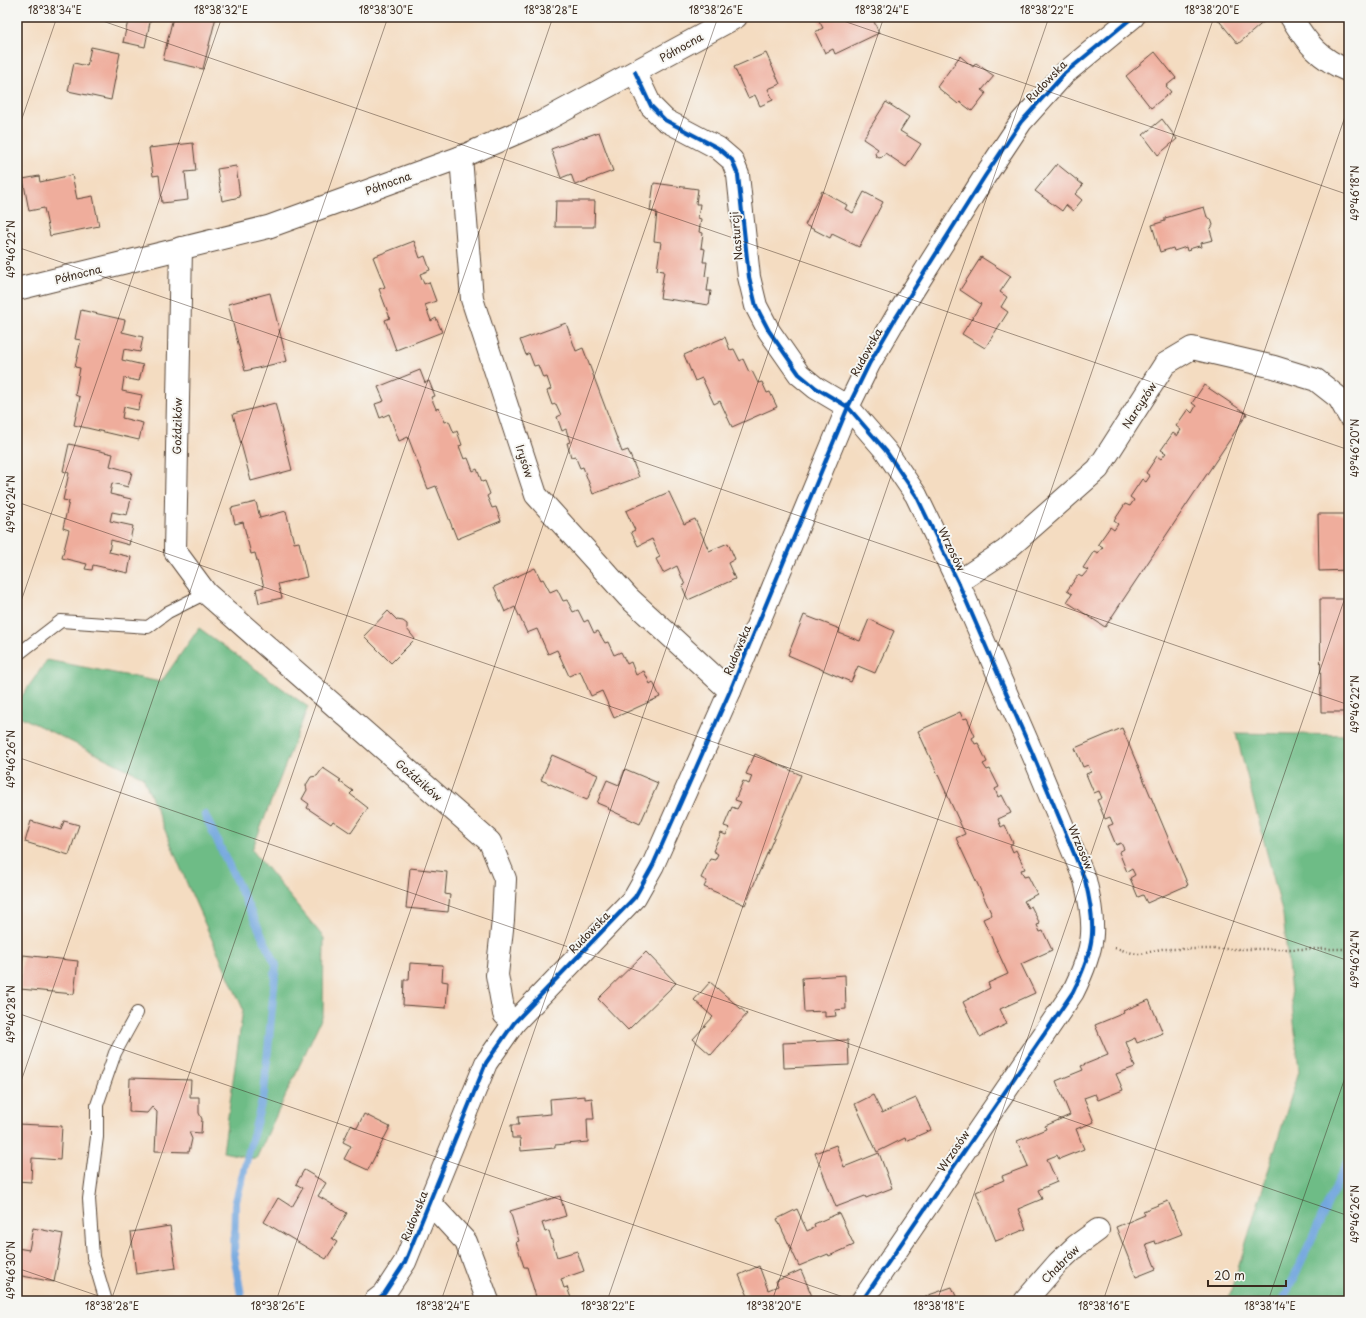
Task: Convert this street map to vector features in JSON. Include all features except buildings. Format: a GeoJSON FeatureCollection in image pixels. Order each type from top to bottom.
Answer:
{"type":"FeatureCollection","features":[{"type":"Feature","properties":{"kind":"street","name":"Północna"},"geometry":{"type":"LineString","coordinates":[[17,289],[268,227],[460,158],[542,122],[736,17]]}},
{"type":"Feature","properties":{"kind":"street","name":"Rudowska"},"geometry":{"type":"LineString","coordinates":[[375,1301],[384,1294],[405,1262],[486,1063],[514,1023],[635,898],[654,865],[730,691],[848,407],[869,364],[895,319],[985,176],[1021,122],[1065,73],[1133,17]]}},
{"type":"Feature","properties":{"kind":"street"},"geometry":{"type":"LineString","coordinates":[[1291,17],[1306,40],[1320,55],[1349,71]]}},
{"type":"Feature","properties":{"kind":"street","name":"Nasturcji"},"geometry":{"type":"LineString","coordinates":[[635,72],[651,106],[665,120],[718,148],[732,160],[738,175],[748,277],[756,306],[768,331],[798,374],[816,388],[848,407]]}},
{"type":"Feature","properties":{"kind":"street","name":"Irysów"},"geometry":{"type":"LineString","coordinates":[[460,158],[472,299],[536,495],[628,597],[730,691]]}},
{"type":"Feature","properties":{"kind":"street","name":"Goździków"},"geometry":{"type":"LineString","coordinates":[[181,248],[175,551],[206,593],[490,842],[505,879],[504,920],[497,975],[504,1014],[514,1023]]}},
{"type":"Feature","properties":{"kind":"street","name":"Narcyzów"},"geometry":{"type":"LineString","coordinates":[[958,582],[1005,551],[1098,469],[1166,364],[1192,348],[1274,367],[1316,380],[1339,398],[1349,416]]}},
{"type":"Feature","properties":{"kind":"street","name":"Wrzosów"},"geometry":{"type":"LineString","coordinates":[[848,407],[886,451],[916,495],[958,582],[1034,757],[1085,880],[1092,918],[1092,941],[1089,956],[1073,992],[862,1301]]}},
{"type":"Feature","properties":{"kind":"street"},"geometry":{"type":"LineString","coordinates":[[429,1202],[466,1242],[488,1301]]}},
{"type":"Feature","properties":{"kind":"street","name":"Chabrów"},"geometry":{"type":"LineString","coordinates":[[1024,1301],[1058,1263],[1076,1246],[1098,1230]]}},
{"type":"Feature","properties":{"kind":"lane"},"geometry":{"type":"LineString","coordinates":[[17,654],[61,621],[148,627],[168,612],[206,593]]}},
{"type":"Feature","properties":{"kind":"lane"},"geometry":{"type":"LineString","coordinates":[[106,1301],[93,1257],[89,1199],[96,1137],[97,1105],[115,1053],[137,1013]]}},
{"type":"Feature","properties":{"kind":"path"},"geometry":{"type":"LineString","coordinates":[[1092,941],[1134,954],[1141,954],[1162,949],[1349,949]]}},
{"type":"Feature","properties":{"kind":"green space"},"geometry":{"type":"Polygon","coordinates":[[[199,628],[308,707],[252,850],[324,938],[323,1015],[256,1159],[223,1152],[243,1009],[188,886],[143,777],[17,715],[17,703],[47,660],[161,682],[199,628]]]}},
{"type":"Feature","properties":{"kind":"green space"},"geometry":{"type":"Polygon","coordinates":[[[1236,733],[1349,735],[1349,1301],[1228,1301],[1299,1071],[1283,915],[1236,733]]]}},
{"type":"Feature","properties":{"kind":"waterway"},"geometry":{"type":"LineString","coordinates":[[205,815],[276,965],[264,1093],[235,1205],[234,1255],[242,1301]]}},
{"type":"Feature","properties":{"kind":"waterway"},"geometry":{"type":"LineString","coordinates":[[1283,1301],[1349,1158]]}},
{"type":"Feature","properties":{"kind":"cycle path"},"geometry":{"type":"LineString","coordinates":[[375,1301],[384,1294],[405,1262],[486,1063],[514,1023],[635,897],[653,865],[730,691],[848,407],[869,364],[895,319],[985,176],[1021,122],[1065,73],[1133,17]]}},
{"type":"Feature","properties":{"kind":"cycle path"},"geometry":{"type":"LineString","coordinates":[[635,72],[651,106],[665,120],[718,148],[732,160],[738,175],[749,277],[756,306],[769,331],[799,374],[816,388],[848,407],[886,451],[916,495],[958,582],[1034,757],[1085,880],[1089,897],[1092,925],[1090,949],[1073,992],[862,1301]]}}]}
